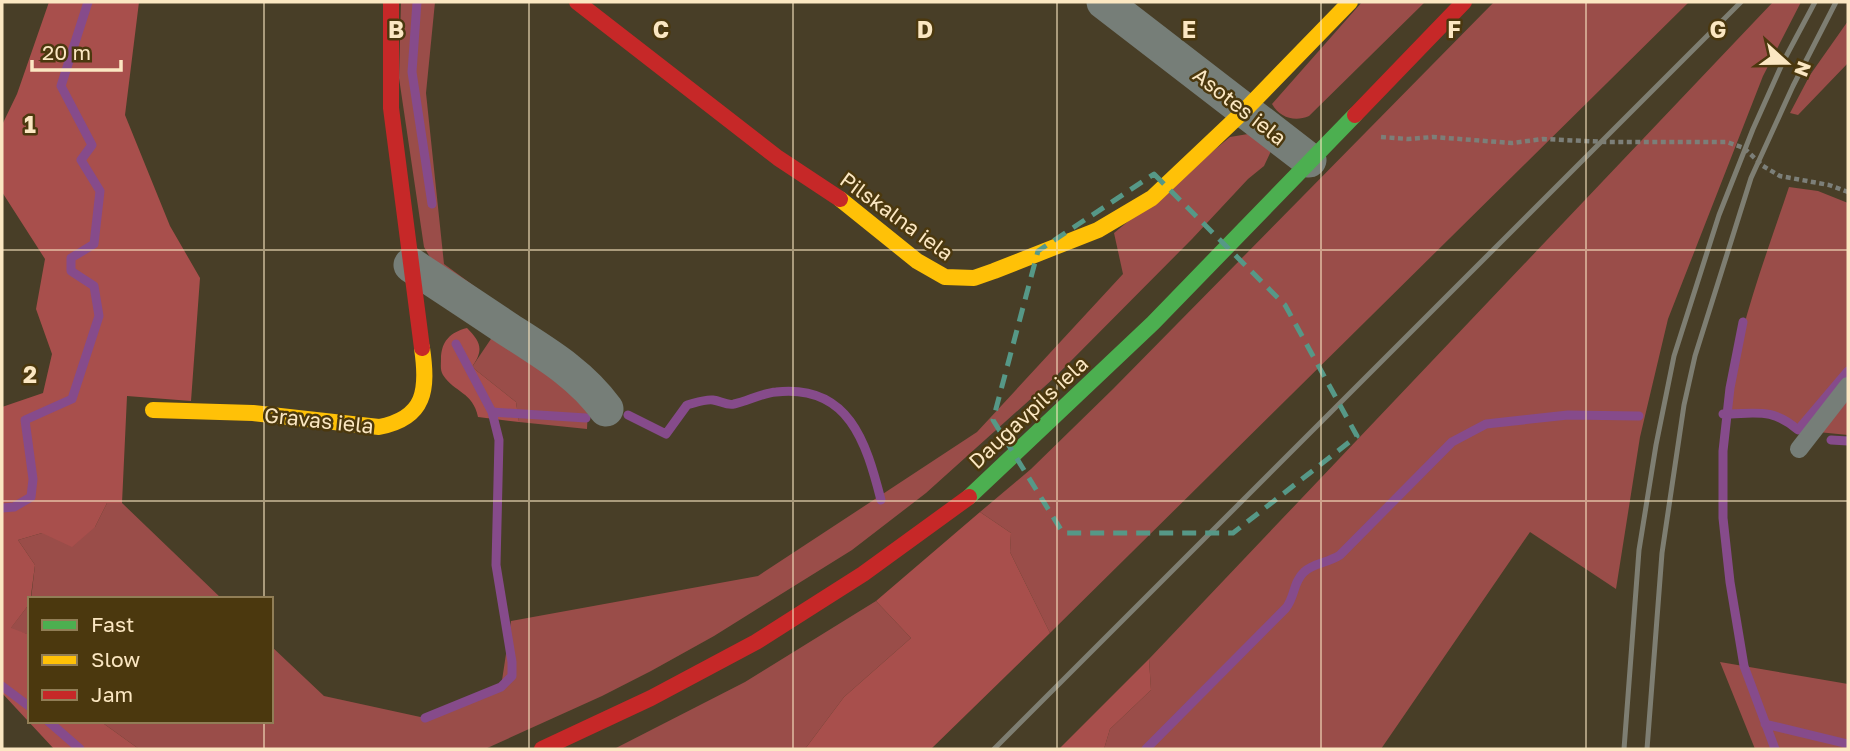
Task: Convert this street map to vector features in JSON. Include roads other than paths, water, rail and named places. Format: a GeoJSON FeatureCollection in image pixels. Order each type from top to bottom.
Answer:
{"type":"FeatureCollection","features":[{"type":"Feature","properties":{"kind":"main road","name":"Gravas iela"},"geometry":{"type":"LineString","coordinates":[[153,410],[253,413],[379,427],[405,421],[422,397],[426,377],[391,108],[391,2]]}},
{"type":"Feature","properties":{"kind":"main road","name":"Pilskalna iela"},"geometry":{"type":"LineString","coordinates":[[577,2],[778,158],[841,200],[917,261],[945,277],[974,278],[1098,230],[1125,216],[1179,175],[1245,110]]}},
{"type":"Feature","properties":{"kind":"main road"},"geometry":{"type":"LineString","coordinates":[[1245,110],[1350,2]]}},
{"type":"Feature","properties":{"kind":"main road","name":"Daugavpils iela"},"geometry":{"type":"LineString","coordinates":[[542,749],[651,698],[756,642],[863,574],[967,499],[1153,323],[1464,2]]}},
{"type":"Feature","properties":{"kind":"street","name":"Asotes iela"},"geometry":{"type":"LineString","coordinates":[[1104,2],[1308,160]]}},
{"type":"Feature","properties":{"kind":"street"},"geometry":{"type":"LineString","coordinates":[[411,265],[564,366],[594,392],[606,409]]}},
{"type":"Feature","properties":{"kind":"lane"},"geometry":{"type":"LineString","coordinates":[[1799,449],[1848,386]]}},
{"type":"Feature","properties":{"kind":"waterway"},"geometry":{"type":"LineString","coordinates":[[2,508],[14,507],[31,497],[33,479],[25,420],[72,399],[99,316],[94,286],[71,271],[71,258],[94,244],[100,191],[81,160],[92,145],[61,86],[88,2]]}},
{"type":"Feature","properties":{"kind":"waterway"},"geometry":{"type":"LineString","coordinates":[[417,2],[412,72],[432,204]]}},
{"type":"Feature","properties":{"kind":"waterway"},"geometry":{"type":"LineString","coordinates":[[1743,322],[1730,388],[1723,451],[1723,518],[1744,666],[1775,749]]}},
{"type":"Feature","properties":{"kind":"waterway"},"geometry":{"type":"LineString","coordinates":[[456,344],[492,412],[586,418]]}},
{"type":"Feature","properties":{"kind":"waterway"},"geometry":{"type":"LineString","coordinates":[[1723,414],[1763,413],[1780,418],[1798,430],[1848,371]]}},
{"type":"Feature","properties":{"kind":"waterway"},"geometry":{"type":"LineString","coordinates":[[628,415],[666,434],[687,405],[700,401],[713,400],[731,404],[776,392],[801,392],[821,397],[837,407],[860,438],[869,458],[881,500]]}},
{"type":"Feature","properties":{"kind":"waterway"},"geometry":{"type":"LineString","coordinates":[[425,718],[501,687],[512,676],[496,565],[499,440],[492,412]]}},
{"type":"Feature","properties":{"kind":"waterway"},"geometry":{"type":"LineString","coordinates":[[1146,749],[1286,608],[1304,572],[1340,555],[1452,442],[1486,424],[1568,415],[1639,416]]}},
{"type":"Feature","properties":{"kind":"waterway"},"geometry":{"type":"LineString","coordinates":[[1831,440],[1848,441]]}},
{"type":"Feature","properties":{"kind":"waterway"},"geometry":{"type":"LineString","coordinates":[[2,686],[28,706]]}},
{"type":"Feature","properties":{"kind":"waterway"},"geometry":{"type":"LineString","coordinates":[[50,723],[80,749]]}},
{"type":"Feature","properties":{"kind":"waterway"},"geometry":{"type":"LineString","coordinates":[[1765,724],[1848,744]]}},
{"type":"Feature","properties":{"kind":"railway"},"geometry":{"type":"LineString","coordinates":[[994,749],[1741,2]]}},
{"type":"Feature","properties":{"kind":"railway"},"geometry":{"type":"LineString","coordinates":[[1624,749],[1639,550],[1674,356],[1719,215],[1753,129],[1783,62],[1815,2]]}},
{"type":"Feature","properties":{"kind":"railway"},"geometry":{"type":"LineString","coordinates":[[1647,749],[1662,553],[1684,405],[1695,356],[1751,178],[1793,86],[1836,2]]}}]}
